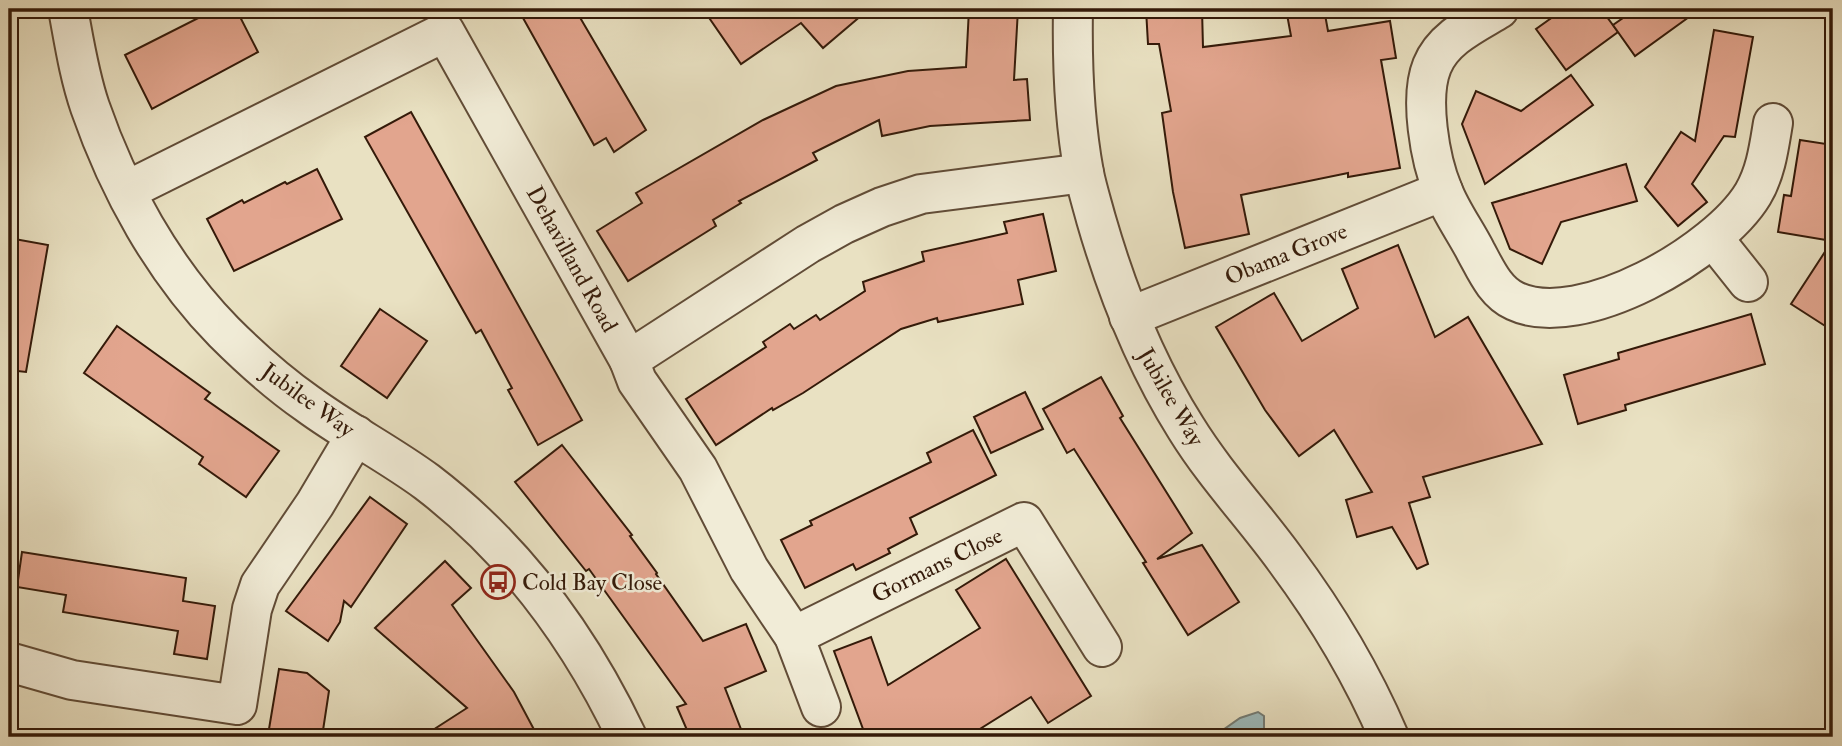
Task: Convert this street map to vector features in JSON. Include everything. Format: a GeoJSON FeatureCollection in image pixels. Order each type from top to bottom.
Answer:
{"type":"FeatureCollection","features":[{"type":"Feature","properties":{"kind":"street","name":"Jubilee Way"},"geometry":{"type":"LineString","coordinates":[[68,9],[76,56],[89,104],[106,148],[154,241],[186,287],[223,331],[265,370],[300,398],[427,482],[469,517],[509,556],[545,599],[577,644],[605,691],[627,737]]}},
{"type":"Feature","properties":{"kind":"street","name":"Jubilee Way"},"geometry":{"type":"LineString","coordinates":[[1073,9],[1072,59],[1084,173],[1105,249],[1129,317],[1155,375],[1186,429],[1221,479],[1285,558],[1331,624],[1378,710],[1389,737]]}},
{"type":"Feature","properties":{"kind":"street"},"geometry":{"type":"LineString","coordinates":[[1499,9],[1460,32],[1446,45],[1433,64],[1426,86],[1429,134],[1443,191],[1495,285],[1511,300],[1532,309],[1567,307],[1630,288],[1687,258],[1713,238],[1738,214],[1754,193],[1765,168],[1773,123]]}},
{"type":"Feature","properties":{"kind":"street","name":"Dehavilland Road"},"geometry":{"type":"LineString","coordinates":[[126,191],[443,20],[629,360],[808,244],[882,207],[921,194],[1084,173]]}},
{"type":"Feature","properties":{"kind":"street","name":"Obama Grove"},"geometry":{"type":"LineString","coordinates":[[1129,317],[1443,191]]}},
{"type":"Feature","properties":{"kind":"street"},"geometry":{"type":"LineString","coordinates":[[1713,238],[1748,282]]}},
{"type":"Feature","properties":{"kind":"street"},"geometry":{"type":"LineString","coordinates":[[629,360],[643,391],[698,469],[748,569],[794,636],[821,707]]}},
{"type":"Feature","properties":{"kind":"street"},"geometry":{"type":"LineString","coordinates":[[9,662],[72,680],[237,705],[252,609],[260,585],[315,504],[356,435]]}},
{"type":"Feature","properties":{"kind":"street","name":"Gormans Close"},"geometry":{"type":"LineString","coordinates":[[794,636],[1024,522],[1102,647]]}},
{"type":"Feature","properties":{"kind":"water"},"geometry":{"type":"Polygon","coordinates":[[[1258,712],[1264,716],[1264,737],[1213,737],[1240,718],[1258,712]]]}},
{"type":"Feature","properties":{"kind":"building"},"geometry":{"type":"Polygon","coordinates":[[[216,9],[236,9],[258,52],[152,109],[125,55],[216,9]]]}},
{"type":"Feature","properties":{"kind":"building"},"geometry":{"type":"Polygon","coordinates":[[[518,9],[575,9],[646,130],[614,152],[606,138],[594,145],[518,9]]]}},
{"type":"Feature","properties":{"kind":"building"},"geometry":{"type":"Polygon","coordinates":[[[703,9],[869,9],[823,48],[801,23],[741,64],[703,9]]]}},
{"type":"Feature","properties":{"kind":"building"},"geometry":{"type":"Polygon","coordinates":[[[969,9],[1018,9],[1014,80],[1027,79],[1030,120],[930,126],[882,136],[879,120],[813,153],[817,160],[739,201],[741,203],[713,220],[716,226],[628,281],[597,231],[642,203],[636,193],[763,120],[836,86],[908,71],[966,67],[969,9]]]}},
{"type":"Feature","properties":{"kind":"building"},"geometry":{"type":"Polygon","coordinates":[[[1146,9],[1202,9],[1203,47],[1291,36],[1286,9],[1324,9],[1328,31],[1390,21],[1396,58],[1381,60],[1400,168],[1348,177],[1348,173],[1241,195],[1249,234],[1185,248],[1173,192],[1162,113],[1171,111],[1159,44],[1148,44],[1146,9]]]}},
{"type":"Feature","properties":{"kind":"building"},"geometry":{"type":"Polygon","coordinates":[[[1564,9],[1601,9],[1618,32],[1566,70],[1536,29],[1564,9]]]}},
{"type":"Feature","properties":{"kind":"building"},"geometry":{"type":"Polygon","coordinates":[[[1636,9],[1700,9],[1635,56],[1613,25],[1636,9]]]}},
{"type":"Feature","properties":{"kind":"building"},"geometry":{"type":"Polygon","coordinates":[[[1714,30],[1753,37],[1735,137],[1724,136],[1692,184],[1707,202],[1678,226],[1645,187],[1681,132],[1695,141],[1714,30]]]}},
{"type":"Feature","properties":{"kind":"building"},"geometry":{"type":"Polygon","coordinates":[[[1571,75],[1593,105],[1485,184],[1462,124],[1476,91],[1521,111],[1571,75]]]}},
{"type":"Feature","properties":{"kind":"building"},"geometry":{"type":"Polygon","coordinates":[[[411,112],[582,420],[538,445],[508,390],[512,388],[481,330],[476,333],[365,137],[411,112]]]}},
{"type":"Feature","properties":{"kind":"building"},"geometry":{"type":"Polygon","coordinates":[[[1800,140],[1833,145],[1833,331],[1791,304],[1832,241],[1778,232],[1784,195],[1791,196],[1800,140]]]}},
{"type":"Feature","properties":{"kind":"building"},"geometry":{"type":"Polygon","coordinates":[[[1626,164],[1637,201],[1561,222],[1542,264],[1510,249],[1492,203],[1626,164]]]}},
{"type":"Feature","properties":{"kind":"building"},"geometry":{"type":"Polygon","coordinates":[[[317,169],[342,219],[234,271],[207,219],[242,200],[244,203],[317,169]]]}},
{"type":"Feature","properties":{"kind":"building"},"geometry":{"type":"Polygon","coordinates":[[[1043,214],[1056,271],[1018,280],[1023,304],[938,322],[937,318],[901,329],[803,393],[773,410],[772,408],[716,445],[686,399],[766,347],[763,342],[790,324],[794,329],[816,315],[820,320],[865,291],[863,282],[924,261],[922,252],[1007,233],[1004,222],[1043,214]]]}},
{"type":"Feature","properties":{"kind":"building"},"geometry":{"type":"Polygon","coordinates":[[[9,238],[48,245],[26,372],[9,370],[9,238]]]}},
{"type":"Feature","properties":{"kind":"building"},"geometry":{"type":"Polygon","coordinates":[[[1398,245],[1435,337],[1468,317],[1542,444],[1423,477],[1430,497],[1409,503],[1428,564],[1417,569],[1392,527],[1357,537],[1346,500],[1372,492],[1334,430],[1299,456],[1265,410],[1216,327],[1274,293],[1302,341],[1358,308],[1342,269],[1398,245]]]}},
{"type":"Feature","properties":{"kind":"building"},"geometry":{"type":"Polygon","coordinates":[[[380,309],[427,341],[387,398],[341,366],[380,309]]]}},
{"type":"Feature","properties":{"kind":"building"},"geometry":{"type":"Polygon","coordinates":[[[1751,314],[1765,364],[1625,405],[1626,410],[1578,424],[1564,375],[1619,359],[1618,353],[1751,314]]]}},
{"type":"Feature","properties":{"kind":"building"},"geometry":{"type":"Polygon","coordinates":[[[117,326],[210,393],[205,399],[279,451],[246,497],[199,464],[203,457],[84,373],[117,326]]]}},
{"type":"Feature","properties":{"kind":"building"},"geometry":{"type":"Polygon","coordinates":[[[1101,377],[1123,416],[1120,418],[1192,533],[1157,559],[1202,545],[1239,602],[1188,635],[1143,563],[1146,562],[1074,449],[1067,453],[1043,409],[1101,377]]]}},
{"type":"Feature","properties":{"kind":"building"},"geometry":{"type":"Polygon","coordinates":[[[1025,392],[1043,429],[991,453],[974,417],[1025,392]]]}},
{"type":"Feature","properties":{"kind":"building"},"geometry":{"type":"Polygon","coordinates":[[[973,430],[996,475],[910,518],[917,534],[888,549],[890,553],[856,570],[853,564],[805,588],[781,540],[812,525],[810,521],[931,462],[927,453],[973,430]]]}},
{"type":"Feature","properties":{"kind":"building"},"geometry":{"type":"Polygon","coordinates":[[[562,445],[632,535],[630,536],[703,641],[746,624],[766,671],[725,688],[744,737],[690,737],[677,707],[686,704],[589,569],[586,571],[515,482],[562,445]]]}},
{"type":"Feature","properties":{"kind":"building"},"geometry":{"type":"Polygon","coordinates":[[[370,497],[407,524],[351,607],[344,601],[340,622],[328,641],[286,611],[370,497]]]}},
{"type":"Feature","properties":{"kind":"building"},"geometry":{"type":"Polygon","coordinates":[[[22,552],[186,578],[183,601],[215,606],[207,659],[174,654],[178,631],[63,612],[66,595],[17,587],[22,552]]]}},
{"type":"Feature","properties":{"kind":"building"},"geometry":{"type":"Polygon","coordinates":[[[1006,559],[1091,696],[1048,723],[1031,697],[967,737],[866,737],[834,651],[871,637],[888,685],[980,628],[956,590],[1006,559]]]}},
{"type":"Feature","properties":{"kind":"building"},"geometry":{"type":"Polygon","coordinates":[[[445,561],[471,588],[452,605],[514,692],[538,737],[422,737],[467,708],[375,628],[445,561]]]}},
{"type":"Feature","properties":{"kind":"building"},"geometry":{"type":"Polygon","coordinates":[[[279,669],[307,673],[329,691],[322,737],[269,729],[279,669]]]}},
{"type":"Feature","properties":{"kind":"place","name":"Cold Bay Close"},"geometry":{"type":"Point","coordinates":[498,582]}}]}
